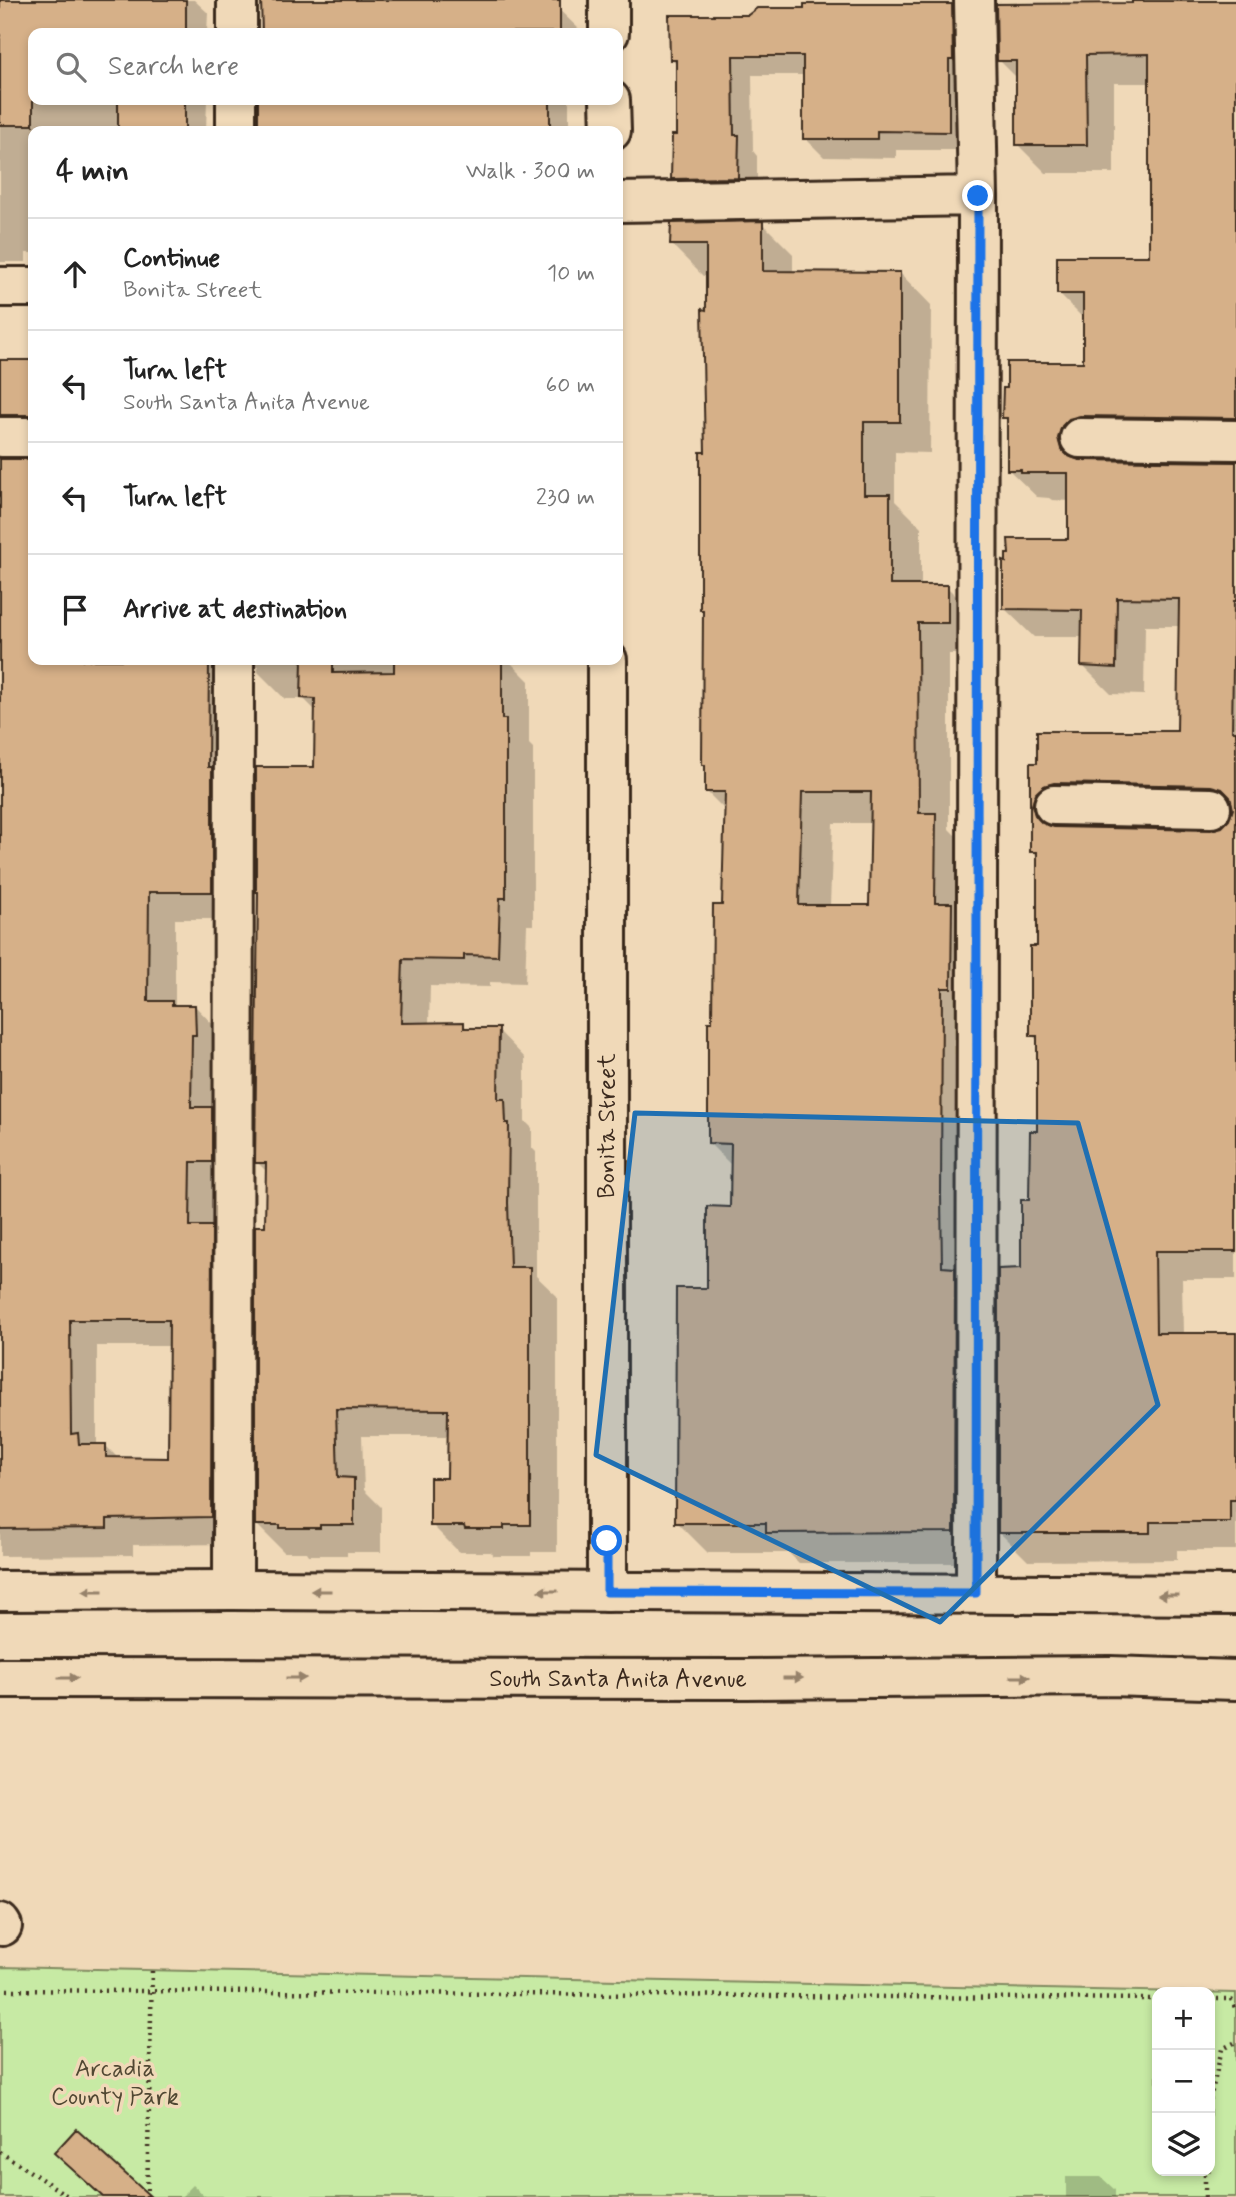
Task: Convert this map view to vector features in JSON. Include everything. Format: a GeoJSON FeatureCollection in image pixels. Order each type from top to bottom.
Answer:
{"type":"FeatureCollection","features":[{"type":"Feature","properties":{"kind":"main road"},"geometry":{"type":"LineString","coordinates":[[237,0],[237,28]]}},
{"type":"Feature","properties":{"kind":"main road"},"geometry":{"type":"LineString","coordinates":[[609,0],[609,28]]}},
{"type":"Feature","properties":{"kind":"main road"},"geometry":{"type":"LineString","coordinates":[[974,0],[978,196],[976,1593]]}},
{"type":"Feature","properties":{"kind":"main road"},"geometry":{"type":"LineString","coordinates":[[236,105],[236,126]]}},
{"type":"Feature","properties":{"kind":"main road"},"geometry":{"type":"LineString","coordinates":[[610,105],[611,126]]}},
{"type":"Feature","properties":{"kind":"main road"},"geometry":{"type":"LineString","coordinates":[[623,202],[978,196]]}},
{"type":"Feature","properties":{"kind":"main road"},"geometry":{"type":"LineString","coordinates":[[0,287],[28,287]]}},
{"type":"Feature","properties":{"kind":"main road"},"geometry":{"type":"LineString","coordinates":[[0,437],[28,437]]}},
{"type":"Feature","properties":{"kind":"main road"},"geometry":{"type":"LineString","coordinates":[[1080,438],[1236,440]]}},
{"type":"Feature","properties":{"kind":"main road"},"geometry":{"type":"LineString","coordinates":[[233,1590],[234,665]]}},
{"type":"Feature","properties":{"kind":"main road","name":"Bonita Street"},"geometry":{"type":"LineString","coordinates":[[607,665],[607,1592]]}},
{"type":"Feature","properties":{"kind":"main road"},"geometry":{"type":"LineString","coordinates":[[1054,805],[1211,808]]}},
{"type":"Feature","properties":{"kind":"main road"},"geometry":{"type":"LineString","coordinates":[[0,1591],[1236,1595]]}},
{"type":"Feature","properties":{"kind":"main road","name":"South Santa Anita Avenue"},"geometry":{"type":"LineString","coordinates":[[0,1678],[759,1679],[1110,1676],[1236,1680]]}},
{"type":"Feature","properties":{"kind":"path"},"geometry":{"type":"LineString","coordinates":[[147,2197],[152,1970]]}},
{"type":"Feature","properties":{"kind":"path"},"geometry":{"type":"LineString","coordinates":[[0,1990],[1152,1999]]}},
{"type":"Feature","properties":{"kind":"path"},"geometry":{"type":"LineString","coordinates":[[1215,1999],[1231,1999],[1236,2010]]}},
{"type":"Feature","properties":{"kind":"path"},"geometry":{"type":"LineString","coordinates":[[1215,2078],[1222,2049],[1236,2042]]}},
{"type":"Feature","properties":{"kind":"path"},"geometry":{"type":"LineString","coordinates":[[0,2152],[69,2197]]}},
{"type":"Feature","properties":{"kind":"path"},"geometry":{"type":"LineString","coordinates":[[1205,2176],[1205,2197]]}},
{"type":"Feature","properties":{"kind":"highlighted area"},"geometry":{"type":"Polygon","coordinates":[[[635,1113],[1078,1123],[1158,1405],[940,1622],[596,1455],[635,1113]]]}},
{"type":"Feature","properties":{"kind":"green space","name":"Arcadia County Park"},"geometry":{"type":"Polygon","coordinates":[[[0,1967],[1152,1991],[1152,2176],[1215,2176],[1215,1992],[1236,1993],[1236,2197],[0,2197],[0,1967]]]}},
{"type":"Feature","properties":{"kind":"building"},"geometry":{"type":"Polygon","coordinates":[[[0,0],[186,0],[186,28],[28,28],[28,105],[33,105],[33,125],[0,125],[0,0]]]}},
{"type":"Feature","properties":{"kind":"building"},"geometry":{"type":"Polygon","coordinates":[[[261,0],[560,0],[560,28],[262,28],[261,0]]]}},
{"type":"Feature","properties":{"kind":"building"},"geometry":{"type":"Polygon","coordinates":[[[1236,1],[1236,418],[1080,416],[1069,419],[1062,426],[1058,438],[1061,449],[1068,456],[1079,460],[1236,462],[1232,731],[1236,731],[1236,1251],[1155,1251],[1156,1333],[1236,1333],[1236,1500],[1230,1500],[1230,1522],[1150,1522],[1150,1533],[998,1533],[998,1269],[1021,1268],[1021,1200],[1029,1200],[1030,1131],[1037,1131],[1037,1036],[1030,1036],[1030,946],[1037,946],[1037,852],[1030,852],[1030,763],[1037,763],[1037,731],[1177,731],[1179,599],[1117,598],[1116,668],[1081,666],[1082,610],[1003,609],[1003,561],[1006,562],[1006,554],[1009,554],[1008,539],[1068,539],[1068,473],[1021,473],[1021,470],[1007,470],[1007,418],[1002,418],[1003,388],[1007,388],[1007,362],[1083,362],[1083,294],[1057,294],[1057,256],[1149,256],[1149,54],[1086,55],[1087,145],[1016,145],[1016,61],[997,61],[996,4],[1236,1]],[[1054,783],[1044,786],[1036,793],[1032,805],[1035,815],[1042,823],[1054,827],[1211,830],[1222,827],[1229,820],[1233,809],[1230,797],[1222,789],[1211,786],[1054,783]]]}},
{"type":"Feature","properties":{"kind":"building"},"geometry":{"type":"Polygon","coordinates":[[[804,4],[952,4],[953,60],[949,60],[949,132],[877,131],[877,139],[803,139],[803,56],[733,56],[734,135],[739,135],[738,178],[671,179],[672,135],[676,135],[676,60],[670,60],[669,15],[748,15],[757,8],[804,8],[804,4]]]}},
{"type":"Feature","properties":{"kind":"building"},"geometry":{"type":"Polygon","coordinates":[[[118,105],[185,105],[185,126],[118,126],[118,105]]]}},
{"type":"Feature","properties":{"kind":"building"},"geometry":{"type":"Polygon","coordinates":[[[258,105],[550,105],[550,126],[258,126],[258,105]]]}},
{"type":"Feature","properties":{"kind":"building"},"geometry":{"type":"Polygon","coordinates":[[[763,221],[763,271],[900,272],[900,422],[864,422],[864,494],[890,494],[890,585],[948,585],[948,623],[918,623],[919,813],[936,813],[935,903],[952,903],[951,988],[942,988],[941,1195],[942,1267],[955,1268],[954,1532],[766,1533],[766,1523],[675,1523],[676,1288],[707,1288],[707,1206],[730,1207],[731,1144],[708,1143],[708,1022],[712,1022],[713,905],[722,905],[725,792],[705,792],[705,765],[702,765],[700,452],[705,452],[702,309],[706,310],[706,245],[670,245],[671,223],[763,221]],[[802,792],[799,905],[869,905],[871,792],[802,792]]]}},
{"type":"Feature","properties":{"kind":"building"},"geometry":{"type":"Polygon","coordinates":[[[0,360],[28,360],[28,415],[0,415],[0,360]]]}},
{"type":"Feature","properties":{"kind":"building"},"geometry":{"type":"Polygon","coordinates":[[[0,459],[28,459],[28,665],[209,665],[208,767],[212,767],[212,892],[149,892],[148,1001],[195,1005],[196,1035],[192,1035],[191,1107],[212,1107],[212,1162],[191,1162],[190,1226],[212,1226],[211,1517],[107,1519],[107,1528],[0,1529],[0,459]],[[70,1320],[71,1434],[78,1433],[79,1444],[106,1444],[106,1457],[168,1458],[169,1320],[70,1320]]]}},
{"type":"Feature","properties":{"kind":"building"},"geometry":{"type":"Polygon","coordinates":[[[302,665],[333,665],[333,673],[394,672],[394,665],[502,665],[502,719],[506,719],[506,898],[500,898],[498,956],[464,955],[464,960],[403,959],[401,1023],[464,1022],[464,1028],[499,1028],[498,1099],[505,1099],[506,1123],[509,1123],[510,1267],[530,1267],[530,1525],[504,1525],[504,1529],[430,1526],[430,1478],[447,1478],[448,1410],[336,1409],[338,1477],[354,1478],[354,1525],[280,1528],[280,1525],[255,1525],[255,1226],[265,1226],[266,1163],[255,1163],[258,892],[256,767],[314,767],[315,699],[301,698],[302,665]]]}},
{"type":"Feature","properties":{"kind":"building"},"geometry":{"type":"Polygon","coordinates":[[[76,2129],[151,2197],[103,2197],[54,2153],[76,2129]]]}},
{"type":"Feature","properties":{"kind":"route"},"geometry":{"type":"LineString","coordinates":[[607,1541],[607,1592],[976,1593],[978,196]]}}]}
